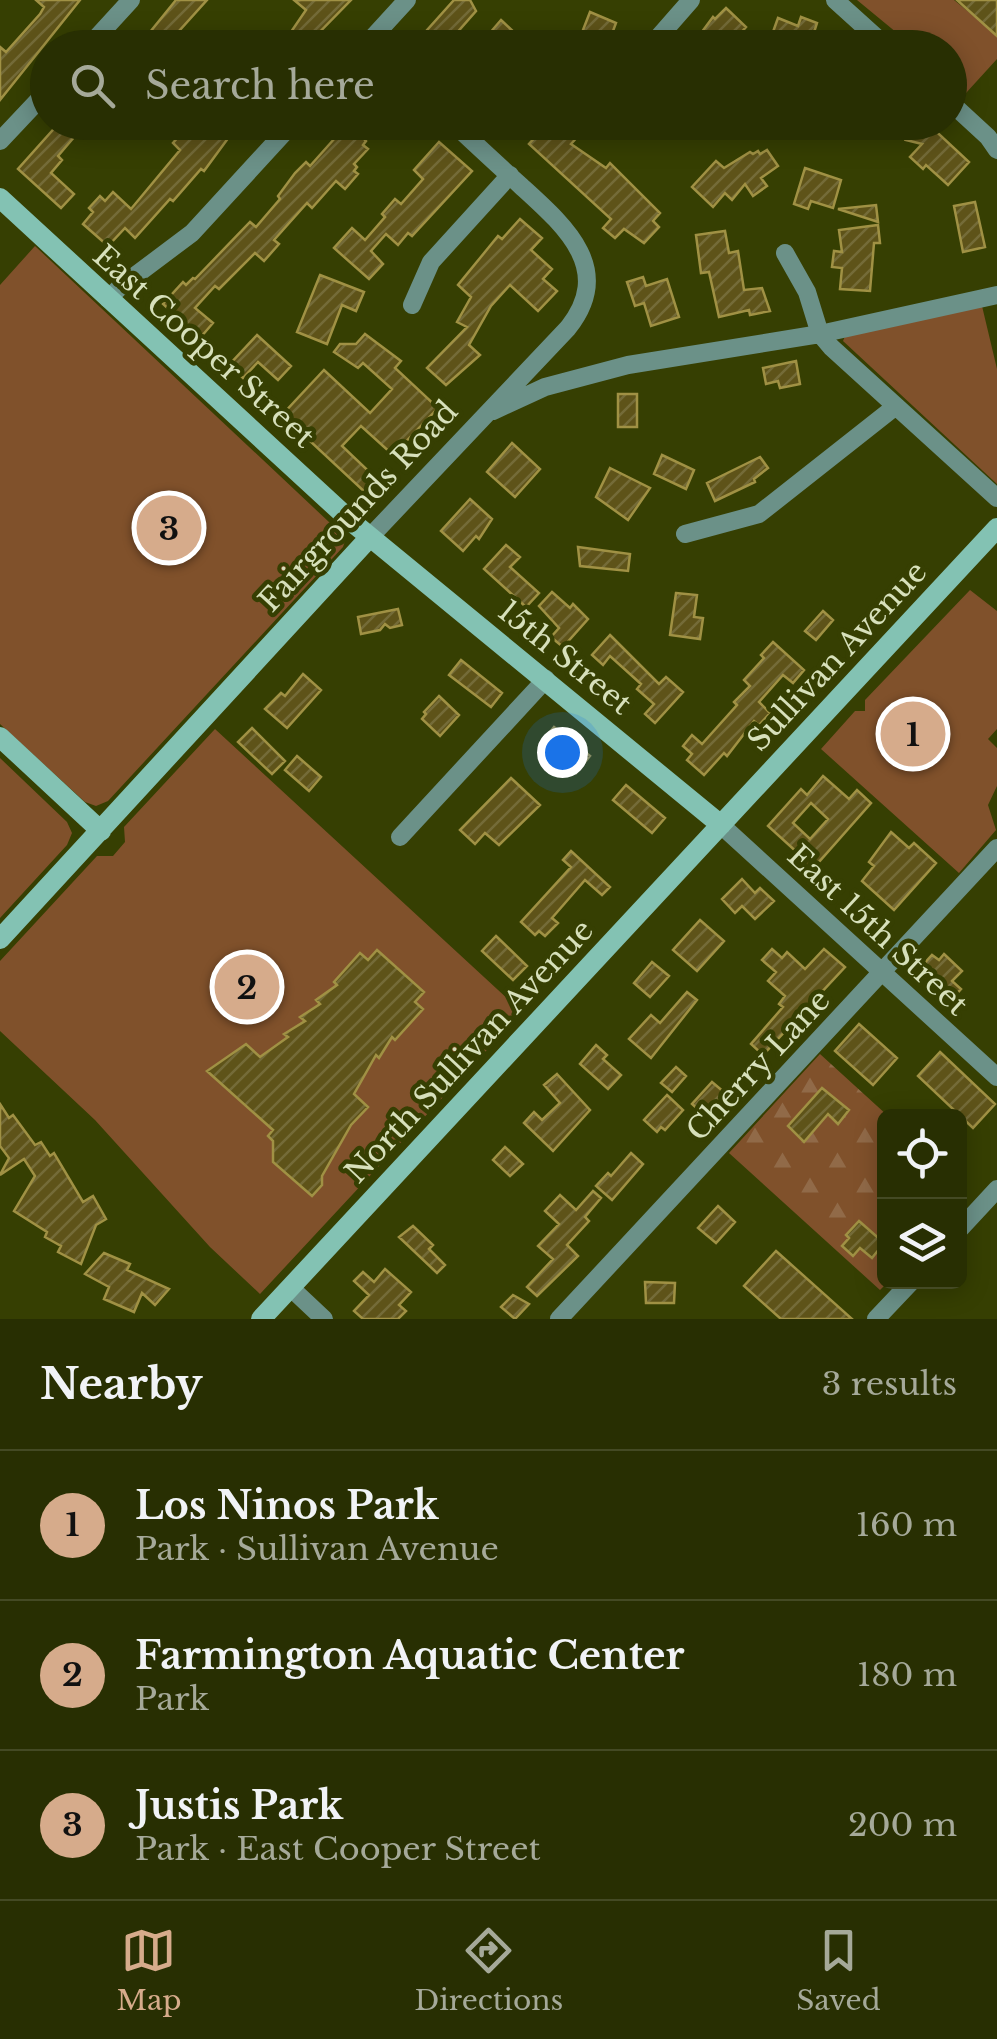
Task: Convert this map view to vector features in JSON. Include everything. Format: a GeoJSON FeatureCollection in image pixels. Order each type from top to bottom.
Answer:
{"type":"FeatureCollection","features":[{"type":"Feature","properties":{"kind":"street"},"geometry":{"type":"LineString","coordinates":[[103,30],[131,0]]}},
{"type":"Feature","properties":{"kind":"street"},"geometry":{"type":"LineString","coordinates":[[380,30],[407,0]]}},
{"type":"Feature","properties":{"kind":"street"},"geometry":{"type":"LineString","coordinates":[[665,30],[691,0]]}},
{"type":"Feature","properties":{"kind":"street"},"geometry":{"type":"LineString","coordinates":[[834,0],[868,30]]}},
{"type":"Feature","properties":{"kind":"street"},"geometry":{"type":"LineString","coordinates":[[0,141],[30,109]]}},
{"type":"Feature","properties":{"kind":"street"},"geometry":{"type":"LineString","coordinates":[[967,118],[997,150]]}},
{"type":"Feature","properties":{"kind":"street"},"geometry":{"type":"LineString","coordinates":[[108,299],[192,234],[278,140]]}},
{"type":"Feature","properties":{"kind":"street"},"geometry":{"type":"LineString","coordinates":[[472,140],[565,228],[583,259],[587,275],[587,292],[575,318],[483,415]]}},
{"type":"Feature","properties":{"kind":"street"},"geometry":{"type":"LineString","coordinates":[[412,305],[431,262],[510,175]]}},
{"type":"Feature","properties":{"kind":"street","name":"East Cooper Street"},"geometry":{"type":"LineString","coordinates":[[0,198],[370,536]]}},
{"type":"Feature","properties":{"kind":"street"},"geometry":{"type":"LineString","coordinates":[[784,253],[807,292],[820,334],[997,498]]}},
{"type":"Feature","properties":{"kind":"street","name":"Fairgrounds Road"},"geometry":{"type":"LineString","coordinates":[[0,940],[483,415],[546,388],[628,365],[820,334],[997,296]]}},
{"type":"Feature","properties":{"kind":"street"},"geometry":{"type":"LineString","coordinates":[[685,534],[759,514],[896,406]]}},
{"type":"Feature","properties":{"kind":"street","name":"Sullivan Avenue"},"geometry":{"type":"LineString","coordinates":[[721,825],[997,528]]}},
{"type":"Feature","properties":{"kind":"street","name":"15th Street"},"geometry":{"type":"LineString","coordinates":[[370,536],[721,825]]}},
{"type":"Feature","properties":{"kind":"street"},"geometry":{"type":"LineString","coordinates":[[400,837],[546,679]]}},
{"type":"Feature","properties":{"kind":"street"},"geometry":{"type":"LineString","coordinates":[[0,736],[101,831]]}},
{"type":"Feature","properties":{"kind":"street","name":"East 15th Street"},"geometry":{"type":"LineString","coordinates":[[721,825],[997,1077]]}},
{"type":"Feature","properties":{"kind":"street","name":"North Sullivan Avenue"},"geometry":{"type":"LineString","coordinates":[[261,1319],[721,825]]}},
{"type":"Feature","properties":{"kind":"street","name":"Cherry Lane"},"geometry":{"type":"LineString","coordinates":[[559,1319],[997,848]]}},
{"type":"Feature","properties":{"kind":"street"},"geometry":{"type":"LineString","coordinates":[[967,1221],[997,1189]]}},
{"type":"Feature","properties":{"kind":"street"},"geometry":{"type":"LineString","coordinates":[[290,1288],[324,1319]]}},
{"type":"Feature","properties":{"kind":"street"},"geometry":{"type":"LineString","coordinates":[[876,1319],[904,1289]]}},
{"type":"Feature","properties":{"kind":"green space"},"geometry":{"type":"Polygon","coordinates":[[[857,0],[954,0],[997,35],[997,59],[967,92],[967,30],[893,30],[857,0]]]}},
{"type":"Feature","properties":{"kind":"green space"},"geometry":{"type":"Polygon","coordinates":[[[35,246],[346,538],[343,547],[108,801],[96,806],[85,802],[0,724],[0,285],[35,246]]]}},
{"type":"Feature","properties":{"kind":"green space"},"geometry":{"type":"Polygon","coordinates":[[[982,306],[997,369],[997,484],[843,341],[845,336],[982,306]]]}},
{"type":"Feature","properties":{"kind":"green space"},"geometry":{"type":"Polygon","coordinates":[[[970,590],[997,611],[997,729],[988,739],[997,748],[997,786],[988,805],[996,830],[959,873],[821,749],[855,711],[865,711],[865,700],[970,590]]]}},
{"type":"Feature","properties":{"kind":"green space"},"geometry":{"type":"Polygon","coordinates":[[[215,729],[522,1012],[260,1294],[210,1247],[95,1120],[0,1031],[0,961],[97,856],[113,856],[125,842],[124,827],[215,729]]]}},
{"type":"Feature","properties":{"kind":"green space"},"geometry":{"type":"Polygon","coordinates":[[[0,758],[67,822],[72,833],[67,845],[0,918],[0,758]]]}},
{"type":"Feature","properties":{"kind":"green space"},"geometry":{"type":"Polygon","coordinates":[[[820,1054],[880,1109],[877,1109],[877,1287],[729,1153],[820,1054]]]}},
{"type":"Feature","properties":{"kind":"building"},"geometry":{"type":"Polygon","coordinates":[[[36,0],[80,0],[56,30],[30,30],[30,62],[0,100],[0,47],[6,52],[44,7],[36,0]]]}},
{"type":"Feature","properties":{"kind":"building"},"geometry":{"type":"Polygon","coordinates":[[[176,0],[207,0],[180,30],[152,30],[176,0]]]}},
{"type":"Feature","properties":{"kind":"building"},"geometry":{"type":"Polygon","coordinates":[[[294,0],[351,0],[322,30],[292,30],[306,10],[294,0]]]}},
{"type":"Feature","properties":{"kind":"building"},"geometry":{"type":"Polygon","coordinates":[[[454,0],[470,0],[476,11],[459,30],[427,30],[454,0]]]}},
{"type":"Feature","properties":{"kind":"building"},"geometry":{"type":"Polygon","coordinates":[[[957,0],[997,0],[997,36],[957,0]]]}},
{"type":"Feature","properties":{"kind":"building"},"geometry":{"type":"Polygon","coordinates":[[[726,8],[746,27],[703,30],[726,8]]]}},
{"type":"Feature","properties":{"kind":"building"},"geometry":{"type":"Polygon","coordinates":[[[590,12],[616,23],[613,30],[583,30],[590,12]]]}},
{"type":"Feature","properties":{"kind":"building"},"geometry":{"type":"Polygon","coordinates":[[[801,17],[817,23],[815,30],[774,30],[778,18],[798,26],[801,17]]]}},
{"type":"Feature","properties":{"kind":"building"},"geometry":{"type":"Polygon","coordinates":[[[501,20],[512,30],[492,30],[501,20]]]}},
{"type":"Feature","properties":{"kind":"building"},"geometry":{"type":"Polygon","coordinates":[[[44,140],[72,140],[58,156],[62,160],[51,173],[74,194],[61,208],[18,169],[44,140]]]}},
{"type":"Feature","properties":{"kind":"building"},"geometry":{"type":"Polygon","coordinates":[[[227,140],[204,171],[201,169],[173,201],[170,199],[135,238],[125,228],[108,246],[83,224],[93,212],[89,208],[100,196],[105,201],[113,192],[131,209],[180,150],[173,143],[227,140]]]}},
{"type":"Feature","properties":{"kind":"building"},"geometry":{"type":"Polygon","coordinates":[[[333,140],[366,141],[363,145],[368,149],[354,164],[358,174],[345,189],[336,181],[312,208],[307,203],[274,240],[279,244],[264,261],[255,253],[195,308],[213,323],[200,338],[163,304],[183,282],[186,285],[195,279],[250,222],[256,227],[280,199],[278,196],[295,173],[306,162],[310,166],[333,140]]]}},
{"type":"Feature","properties":{"kind":"building"},"geometry":{"type":"Polygon","coordinates":[[[533,140],[575,140],[571,144],[606,168],[610,163],[660,213],[653,221],[659,227],[644,243],[624,229],[615,238],[603,228],[611,219],[529,144],[533,140]]]}},
{"type":"Feature","properties":{"kind":"building"},"geometry":{"type":"Polygon","coordinates":[[[906,140],[945,140],[969,162],[948,185],[926,165],[923,169],[910,157],[922,144],[906,140]]]}},
{"type":"Feature","properties":{"kind":"building"},"geometry":{"type":"Polygon","coordinates":[[[439,142],[472,171],[412,236],[408,233],[398,245],[386,234],[371,251],[383,264],[369,279],[334,248],[352,228],[365,240],[395,199],[401,204],[423,179],[414,170],[439,142]]]}},
{"type":"Feature","properties":{"kind":"building"},"geometry":{"type":"Polygon","coordinates":[[[767,150],[778,166],[761,178],[767,186],[753,196],[745,184],[732,200],[725,193],[713,207],[692,187],[716,161],[724,168],[750,152],[760,154],[767,150]]]}},
{"type":"Feature","properties":{"kind":"building"},"geometry":{"type":"Polygon","coordinates":[[[805,168],[841,180],[833,208],[811,201],[808,209],[794,204],[805,168]]]}},
{"type":"Feature","properties":{"kind":"building"},"geometry":{"type":"Polygon","coordinates":[[[975,202],[985,247],[963,252],[954,206],[975,202]]]}},
{"type":"Feature","properties":{"kind":"building"},"geometry":{"type":"Polygon","coordinates":[[[876,205],[878,222],[838,209],[876,205]]]}},
{"type":"Feature","properties":{"kind":"building"},"geometry":{"type":"Polygon","coordinates":[[[520,219],[542,238],[531,250],[552,269],[543,279],[557,291],[538,311],[510,285],[491,306],[469,345],[480,355],[446,385],[427,368],[467,327],[457,322],[471,297],[458,285],[498,236],[502,239],[520,219]]]}},
{"type":"Feature","properties":{"kind":"building"},"geometry":{"type":"Polygon","coordinates":[[[878,225],[880,243],[874,243],[870,291],[840,289],[842,268],[832,267],[834,251],[842,252],[839,230],[878,225]]]}},
{"type":"Feature","properties":{"kind":"building"},"geometry":{"type":"Polygon","coordinates":[[[725,231],[729,253],[738,251],[744,290],[762,288],[770,311],[750,315],[749,310],[719,317],[709,272],[701,273],[696,235],[725,231]]]}},
{"type":"Feature","properties":{"kind":"building"},"geometry":{"type":"Polygon","coordinates":[[[320,275],[364,292],[356,311],[342,305],[327,344],[297,332],[320,275]]]}},
{"type":"Feature","properties":{"kind":"building"},"geometry":{"type":"Polygon","coordinates":[[[643,277],[646,286],[667,279],[679,317],[651,326],[644,303],[635,306],[627,282],[643,277]]]}},
{"type":"Feature","properties":{"kind":"building"},"geometry":{"type":"Polygon","coordinates":[[[365,334],[401,361],[395,368],[438,408],[393,455],[361,426],[342,446],[380,482],[368,495],[282,415],[324,370],[370,413],[392,389],[363,363],[358,368],[334,352],[340,344],[356,344],[365,334]]]}},
{"type":"Feature","properties":{"kind":"building"},"geometry":{"type":"Polygon","coordinates":[[[257,335],[291,366],[278,380],[258,362],[243,378],[229,365],[257,335]]]}},
{"type":"Feature","properties":{"kind":"building"},"geometry":{"type":"Polygon","coordinates":[[[796,361],[800,384],[780,388],[778,381],[766,384],[763,368],[796,361]]]}},
{"type":"Feature","properties":{"kind":"building"},"geometry":{"type":"Polygon","coordinates":[[[618,394],[637,394],[637,427],[618,427],[618,394]]]}},
{"type":"Feature","properties":{"kind":"building"},"geometry":{"type":"Polygon","coordinates":[[[512,443],[540,469],[515,497],[487,472],[512,443]]]}},
{"type":"Feature","properties":{"kind":"building"},"geometry":{"type":"Polygon","coordinates":[[[662,455],[694,470],[686,489],[654,474],[662,455]]]}},
{"type":"Feature","properties":{"kind":"building"},"geometry":{"type":"Polygon","coordinates":[[[760,457],[768,468],[755,482],[715,501],[707,483],[760,457]]]}},
{"type":"Feature","properties":{"kind":"building"},"geometry":{"type":"Polygon","coordinates":[[[610,468],[650,488],[628,520],[596,497],[610,468]]]}},
{"type":"Feature","properties":{"kind":"building"},"geometry":{"type":"Polygon","coordinates":[[[470,499],[492,519],[479,539],[476,536],[463,551],[441,531],[470,499]]]}},
{"type":"Feature","properties":{"kind":"building"},"geometry":{"type":"Polygon","coordinates":[[[506,545],[520,557],[510,567],[539,593],[526,607],[484,569],[506,545]]]}},
{"type":"Feature","properties":{"kind":"building"},"geometry":{"type":"Polygon","coordinates":[[[578,547],[630,554],[628,571],[580,566],[578,547]]]}},
{"type":"Feature","properties":{"kind":"building"},"geometry":{"type":"Polygon","coordinates":[[[552,592],[588,619],[563,647],[551,637],[559,628],[539,606],[552,592]]]}},
{"type":"Feature","properties":{"kind":"building"},"geometry":{"type":"Polygon","coordinates":[[[676,593],[697,595],[694,617],[703,618],[700,639],[670,635],[676,593]]]}},
{"type":"Feature","properties":{"kind":"building"},"geometry":{"type":"Polygon","coordinates":[[[398,609],[402,625],[390,628],[385,624],[380,630],[361,634],[358,617],[398,609]]]}},
{"type":"Feature","properties":{"kind":"building"},"geometry":{"type":"Polygon","coordinates":[[[823,611],[833,620],[816,640],[805,631],[823,611]]]}},
{"type":"Feature","properties":{"kind":"building"},"geometry":{"type":"Polygon","coordinates":[[[610,635],[659,684],[666,677],[683,692],[655,723],[645,714],[654,704],[637,689],[641,684],[610,656],[603,665],[592,655],[610,635]]]}},
{"type":"Feature","properties":{"kind":"building"},"geometry":{"type":"Polygon","coordinates":[[[773,642],[804,670],[793,683],[783,675],[759,702],[770,713],[759,725],[754,721],[727,756],[724,753],[704,775],[687,760],[692,754],[683,746],[692,735],[702,744],[737,705],[734,702],[750,686],[744,680],[773,642]]]}},
{"type":"Feature","properties":{"kind":"building"},"geometry":{"type":"Polygon","coordinates":[[[461,660],[502,693],[491,707],[449,675],[461,660]]]}},
{"type":"Feature","properties":{"kind":"building"},"geometry":{"type":"Polygon","coordinates":[[[303,674],[321,690],[287,728],[265,709],[281,693],[285,696],[303,674]]]}},
{"type":"Feature","properties":{"kind":"building"},"geometry":{"type":"Polygon","coordinates":[[[439,696],[459,715],[440,736],[422,719],[439,696]]]}},
{"type":"Feature","properties":{"kind":"building"},"geometry":{"type":"Polygon","coordinates":[[[554,727],[590,756],[576,773],[540,744],[554,727]]]}},
{"type":"Feature","properties":{"kind":"building"},"geometry":{"type":"Polygon","coordinates":[[[252,728],[285,761],[272,774],[238,742],[252,728]]]}},
{"type":"Feature","properties":{"kind":"building"},"geometry":{"type":"Polygon","coordinates":[[[297,756],[321,777],[309,791],[285,770],[297,756]]]}},
{"type":"Feature","properties":{"kind":"building"},"geometry":{"type":"Polygon","coordinates":[[[823,776],[849,799],[857,790],[871,803],[811,871],[797,859],[800,855],[768,826],[801,789],[807,795],[823,776]],[[811,803],[793,823],[810,839],[828,819],[811,803]]]}},
{"type":"Feature","properties":{"kind":"building"},"geometry":{"type":"Polygon","coordinates":[[[511,778],[540,805],[499,845],[485,833],[475,844],[460,830],[511,778]]]}},
{"type":"Feature","properties":{"kind":"building"},"geometry":{"type":"Polygon","coordinates":[[[626,785],[665,818],[652,833],[613,800],[626,785]]]}},
{"type":"Feature","properties":{"kind":"building"},"geometry":{"type":"Polygon","coordinates":[[[891,832],[909,848],[914,843],[936,863],[894,910],[862,881],[874,866],[869,862],[891,832]]]}},
{"type":"Feature","properties":{"kind":"building"},"geometry":{"type":"Polygon","coordinates":[[[571,851],[610,887],[602,895],[585,880],[552,918],[558,923],[545,936],[539,931],[535,935],[521,922],[571,867],[563,860],[571,851]]]}},
{"type":"Feature","properties":{"kind":"building"},"geometry":{"type":"Polygon","coordinates":[[[742,879],[755,893],[760,888],[774,901],[755,919],[742,906],[735,913],[722,899],[742,879]]]}},
{"type":"Feature","properties":{"kind":"building"},"geometry":{"type":"Polygon","coordinates":[[[700,920],[724,941],[697,971],[673,950],[700,920]]]}},
{"type":"Feature","properties":{"kind":"building"},"geometry":{"type":"Polygon","coordinates":[[[496,936],[527,966],[513,980],[482,951],[496,936]]]}},
{"type":"Feature","properties":{"kind":"building"},"geometry":{"type":"Polygon","coordinates":[[[772,949],[782,958],[787,952],[805,969],[824,949],[845,967],[763,1055],[751,1044],[783,1007],[779,1004],[785,996],[768,981],[776,972],[762,960],[772,949]]]}},
{"type":"Feature","properties":{"kind":"building"},"geometry":{"type":"Polygon","coordinates":[[[377,950],[424,992],[415,1002],[423,1009],[395,1040],[392,1037],[379,1058],[376,1055],[354,1094],[368,1107],[351,1125],[322,1176],[322,1185],[312,1196],[273,1162],[273,1141],[268,1136],[273,1130],[207,1071],[246,1044],[260,1057],[305,1021],[300,1017],[320,1004],[316,1000],[337,985],[334,982],[360,953],[368,960],[377,950]]]}},
{"type":"Feature","properties":{"kind":"building"},"geometry":{"type":"Polygon","coordinates":[[[944,954],[962,971],[952,981],[961,989],[951,1000],[926,978],[929,975],[921,967],[932,955],[939,960],[944,954]]]}},
{"type":"Feature","properties":{"kind":"building"},"geometry":{"type":"Polygon","coordinates":[[[652,962],[669,976],[650,997],[634,983],[652,962]]]}},
{"type":"Feature","properties":{"kind":"building"},"geometry":{"type":"Polygon","coordinates":[[[687,992],[697,1000],[651,1058],[629,1039],[651,1015],[660,1023],[687,992]]]}},
{"type":"Feature","properties":{"kind":"building"},"geometry":{"type":"Polygon","coordinates":[[[859,1024],[897,1058],[873,1085],[835,1051],[859,1024]]]}},
{"type":"Feature","properties":{"kind":"building"},"geometry":{"type":"Polygon","coordinates":[[[596,1045],[607,1055],[603,1059],[621,1075],[608,1089],[580,1064],[596,1045]]]}},
{"type":"Feature","properties":{"kind":"building"},"geometry":{"type":"Polygon","coordinates":[[[940,1052],[995,1104],[973,1128],[967,1122],[967,1109],[953,1109],[918,1076],[940,1052]]]}},
{"type":"Feature","properties":{"kind":"building"},"geometry":{"type":"Polygon","coordinates":[[[676,1067],[686,1076],[672,1092],[661,1083],[676,1067]]]}},
{"type":"Feature","properties":{"kind":"building"},"geometry":{"type":"Polygon","coordinates":[[[557,1074],[590,1110],[553,1151],[524,1123],[534,1112],[542,1120],[560,1103],[544,1085],[557,1074]]]}},
{"type":"Feature","properties":{"kind":"building"},"geometry":{"type":"Polygon","coordinates":[[[712,1082],[725,1093],[705,1116],[692,1104],[712,1082]]]}},
{"type":"Feature","properties":{"kind":"building"},"geometry":{"type":"Polygon","coordinates":[[[822,1088],[849,1110],[838,1124],[828,1114],[804,1142],[788,1126],[822,1088]]]}},
{"type":"Feature","properties":{"kind":"building"},"geometry":{"type":"Polygon","coordinates":[[[667,1095],[683,1110],[665,1130],[661,1127],[657,1132],[644,1120],[667,1095]]]}},
{"type":"Feature","properties":{"kind":"building"},"geometry":{"type":"Polygon","coordinates":[[[0,1104],[35,1145],[41,1142],[50,1156],[54,1153],[83,1202],[93,1196],[106,1219],[96,1225],[81,1264],[58,1252],[61,1246],[45,1237],[47,1232],[14,1211],[35,1176],[24,1159],[0,1175],[9,1158],[0,1146],[0,1104]]]}},
{"type":"Feature","properties":{"kind":"building"},"geometry":{"type":"Polygon","coordinates":[[[505,1147],[523,1164],[510,1176],[493,1160],[505,1147]]]}},
{"type":"Feature","properties":{"kind":"building"},"geometry":{"type":"Polygon","coordinates":[[[631,1153],[643,1164],[612,1200],[596,1186],[608,1173],[611,1176],[631,1153]]]}},
{"type":"Feature","properties":{"kind":"building"},"geometry":{"type":"Polygon","coordinates":[[[593,1191],[601,1198],[585,1217],[589,1221],[567,1245],[578,1256],[537,1296],[527,1287],[553,1259],[538,1246],[559,1224],[545,1211],[560,1195],[576,1210],[593,1191]]]}},
{"type":"Feature","properties":{"kind":"building"},"geometry":{"type":"Polygon","coordinates":[[[718,1206],[735,1222],[716,1243],[698,1228],[718,1206]]]}},
{"type":"Feature","properties":{"kind":"building"},"geometry":{"type":"Polygon","coordinates":[[[859,1221],[877,1237],[877,1252],[872,1258],[860,1248],[853,1256],[842,1246],[849,1238],[846,1235],[859,1221]]]}},
{"type":"Feature","properties":{"kind":"building"},"geometry":{"type":"Polygon","coordinates":[[[413,1226],[433,1245],[429,1249],[445,1265],[437,1273],[399,1237],[413,1226]]]}},
{"type":"Feature","properties":{"kind":"building"},"geometry":{"type":"Polygon","coordinates":[[[776,1251],[852,1319],[781,1319],[744,1286],[776,1251]]]}},
{"type":"Feature","properties":{"kind":"building"},"geometry":{"type":"Polygon","coordinates":[[[104,1253],[130,1264],[127,1270],[169,1289],[155,1305],[142,1293],[134,1312],[104,1299],[109,1287],[85,1274],[104,1253]]]}},
{"type":"Feature","properties":{"kind":"building"},"geometry":{"type":"Polygon","coordinates":[[[385,1269],[411,1292],[399,1305],[406,1311],[398,1319],[363,1319],[354,1311],[369,1295],[354,1281],[363,1272],[374,1282],[385,1269]]]}},
{"type":"Feature","properties":{"kind":"building"},"geometry":{"type":"Polygon","coordinates":[[[645,1282],[675,1283],[674,1303],[646,1303],[645,1282]]]}},
{"type":"Feature","properties":{"kind":"building"},"geometry":{"type":"Polygon","coordinates":[[[513,1295],[529,1304],[515,1319],[501,1307],[513,1295]]]}},
{"type":"Feature","properties":{"kind":"place","name":"Justis Park"},"geometry":{"type":"Point","coordinates":[169,528]}},
{"type":"Feature","properties":{"kind":"place","name":"Los Ninos Park"},"geometry":{"type":"Point","coordinates":[913,734]}},
{"type":"Feature","properties":{"kind":"place","name":"Farmington Aquatic Center"},"geometry":{"type":"Point","coordinates":[247,987]}}]}
